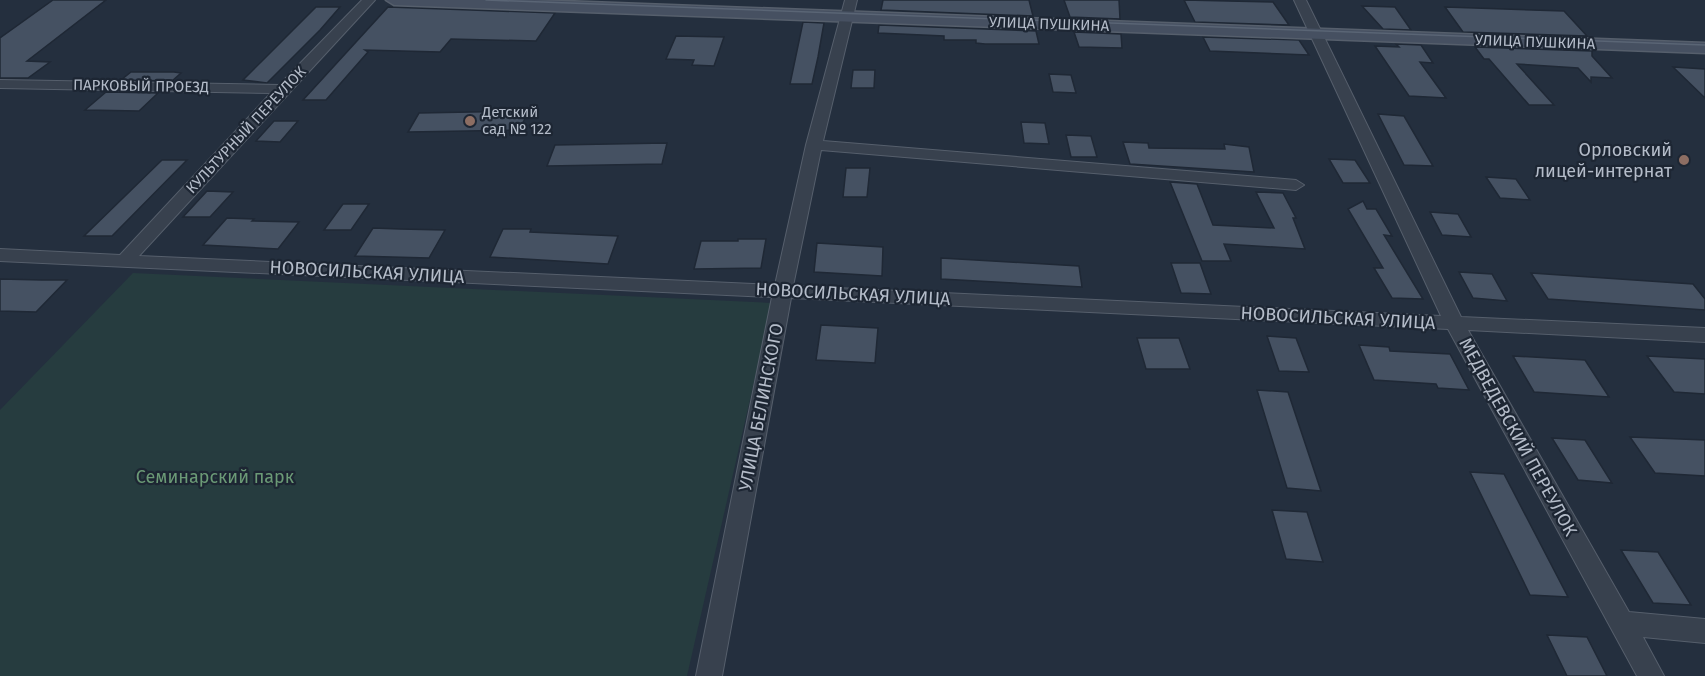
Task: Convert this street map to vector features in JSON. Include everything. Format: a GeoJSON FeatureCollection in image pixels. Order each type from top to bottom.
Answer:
{"type":"FeatureCollection","features":[{"type":"Feature","properties":{"kind":"main road","name":"УЛИЦА ПУШКИНА"},"geometry":{"type":"LineString","coordinates":[[394,0],[850,8]]}},
{"type":"Feature","properties":{"kind":"main road","name":"УЛИЦА ПУШКИНА"},"geometry":{"type":"LineString","coordinates":[[642,0],[1314,28],[1705,48]]}},
{"type":"Feature","properties":{"kind":"main road","name":"УЛИЦА ПУШКИНА"},"geometry":{"type":"LineString","coordinates":[[1314,28],[1705,39]]}},
{"type":"Feature","properties":{"kind":"street","name":"КУЛЬТУРНЫЙ ПЕРЕУЛОК"},"geometry":{"type":"LineString","coordinates":[[124,261],[283,88],[369,0]]}},
{"type":"Feature","properties":{"kind":"street","name":"МЕДВЕДЕВСКИЙ ПЕРЕУЛОК"},"geometry":{"type":"LineString","coordinates":[[1300,0],[1454,323],[1651,676]]}},
{"type":"Feature","properties":{"kind":"street","name":"УЛИЦА БЕЛИНСКОГО"},"geometry":{"type":"LineString","coordinates":[[709,676],[783,290],[814,145],[850,8]]}},
{"type":"Feature","properties":{"kind":"street","name":"ПАРКОВЫЙ ПРОЕЗД"},"geometry":{"type":"LineString","coordinates":[[0,84],[283,88]]}},
{"type":"Feature","properties":{"kind":"street"},"geometry":{"type":"LineString","coordinates":[[814,145],[1296,185]]}},
{"type":"Feature","properties":{"kind":"street","name":"НОВОСИЛЬСКАЯ УЛИЦА"},"geometry":{"type":"LineString","coordinates":[[0,255],[1705,335]]}},
{"type":"Feature","properties":{"kind":"street"},"geometry":{"type":"LineString","coordinates":[[1622,623],[1705,631]]}},
{"type":"Feature","properties":{"kind":"green space","name":"Семинарский парк"},"geometry":{"type":"Polygon","coordinates":[[[133,273],[772,303],[687,676],[0,676],[0,410],[133,273]]]}},
{"type":"Feature","properties":{"kind":"building"},"geometry":{"type":"Polygon","coordinates":[[[53,0],[106,0],[27,61],[50,62],[28,78],[0,78],[0,38],[53,0]]]}},
{"type":"Feature","properties":{"kind":"building"},"geometry":{"type":"Polygon","coordinates":[[[883,0],[1029,0],[1033,16],[881,10],[883,0]]]}},
{"type":"Feature","properties":{"kind":"building"},"geometry":{"type":"Polygon","coordinates":[[[1064,0],[1119,0],[1120,19],[1070,17],[1064,0]]]}},
{"type":"Feature","properties":{"kind":"building"},"geometry":{"type":"Polygon","coordinates":[[[1184,0],[1273,2],[1289,25],[1195,22],[1184,0]]]}},
{"type":"Feature","properties":{"kind":"building"},"geometry":{"type":"Polygon","coordinates":[[[1362,6],[1395,7],[1411,30],[1383,29],[1362,6]]]}},
{"type":"Feature","properties":{"kind":"building"},"geometry":{"type":"Polygon","coordinates":[[[316,7],[340,7],[267,83],[243,80],[316,7]]]}},
{"type":"Feature","properties":{"kind":"building"},"geometry":{"type":"Polygon","coordinates":[[[388,7],[555,13],[536,41],[451,39],[440,52],[365,50],[368,52],[326,100],[303,100],[388,7]]]}},
{"type":"Feature","properties":{"kind":"building"},"geometry":{"type":"Polygon","coordinates":[[[1445,7],[1564,11],[1587,36],[1463,32],[1445,7]]]}},
{"type":"Feature","properties":{"kind":"building"},"geometry":{"type":"Polygon","coordinates":[[[803,22],[824,23],[818,57],[812,84],[790,84],[803,22]]]}},
{"type":"Feature","properties":{"kind":"building"},"geometry":{"type":"Polygon","coordinates":[[[879,25],[1036,31],[1039,44],[985,44],[976,43],[976,40],[944,40],[944,36],[878,33],[879,25]]]}},
{"type":"Feature","properties":{"kind":"building"},"geometry":{"type":"Polygon","coordinates":[[[1074,32],[1121,34],[1122,48],[1079,47],[1074,32]]]}},
{"type":"Feature","properties":{"kind":"building"},"geometry":{"type":"Polygon","coordinates":[[[676,36],[724,37],[714,66],[692,65],[694,60],[666,59],[676,36]]]}},
{"type":"Feature","properties":{"kind":"building"},"geometry":{"type":"Polygon","coordinates":[[[1203,37],[1299,40],[1309,55],[1210,51],[1203,37]]]}},
{"type":"Feature","properties":{"kind":"building"},"geometry":{"type":"Polygon","coordinates":[[[1396,44],[1421,45],[1433,63],[1420,62],[1446,98],[1409,96],[1375,46],[1399,47],[1396,44]]]}},
{"type":"Feature","properties":{"kind":"building"},"geometry":{"type":"Polygon","coordinates":[[[1475,47],[1592,51],[1592,56],[1612,78],[1591,77],[1591,82],[1578,68],[1517,64],[1554,105],[1529,105],[1489,59],[1484,59],[1475,47]]]}},
{"type":"Feature","properties":{"kind":"building"},"geometry":{"type":"Polygon","coordinates":[[[1673,67],[1705,69],[1705,98],[1673,67]]]}},
{"type":"Feature","properties":{"kind":"building"},"geometry":{"type":"Polygon","coordinates":[[[853,70],[875,70],[874,88],[851,88],[853,70]]]}},
{"type":"Feature","properties":{"kind":"building"},"geometry":{"type":"Polygon","coordinates":[[[131,72],[181,73],[172,81],[121,80],[131,72]]]}},
{"type":"Feature","properties":{"kind":"building"},"geometry":{"type":"Polygon","coordinates":[[[1049,74],[1071,75],[1076,93],[1053,92],[1049,74]]]}},
{"type":"Feature","properties":{"kind":"building"},"geometry":{"type":"Polygon","coordinates":[[[106,92],[158,93],[139,111],[85,110],[106,92]]]}},
{"type":"Feature","properties":{"kind":"building"},"geometry":{"type":"Polygon","coordinates":[[[528,111],[520,130],[408,132],[419,113],[528,111]]]}},
{"type":"Feature","properties":{"kind":"building"},"geometry":{"type":"Polygon","coordinates":[[[1378,114],[1404,116],[1433,166],[1404,165],[1378,114]]]}},
{"type":"Feature","properties":{"kind":"building"},"geometry":{"type":"Polygon","coordinates":[[[274,121],[298,121],[280,142],[256,141],[274,121]]]}},
{"type":"Feature","properties":{"kind":"building"},"geometry":{"type":"Polygon","coordinates":[[[1021,122],[1045,123],[1049,144],[1024,143],[1021,122]]]}},
{"type":"Feature","properties":{"kind":"building"},"geometry":{"type":"Polygon","coordinates":[[[1066,135],[1091,136],[1097,157],[1071,157],[1066,135]]]}},
{"type":"Feature","properties":{"kind":"building"},"geometry":{"type":"Polygon","coordinates":[[[1123,142],[1148,143],[1149,148],[1225,149],[1224,144],[1249,147],[1254,172],[1130,164],[1123,142]]]}},
{"type":"Feature","properties":{"kind":"building"},"geometry":{"type":"Polygon","coordinates":[[[667,143],[662,164],[547,166],[555,145],[667,143]]]}},
{"type":"Feature","properties":{"kind":"building"},"geometry":{"type":"Polygon","coordinates":[[[1329,159],[1355,160],[1370,183],[1343,183],[1329,159]]]}},
{"type":"Feature","properties":{"kind":"building"},"geometry":{"type":"Polygon","coordinates":[[[162,160],[187,160],[112,236],[84,236],[162,160]]]}},
{"type":"Feature","properties":{"kind":"building"},"geometry":{"type":"Polygon","coordinates":[[[846,168],[870,168],[867,197],[843,197],[846,168]]]}},
{"type":"Feature","properties":{"kind":"building"},"geometry":{"type":"Polygon","coordinates":[[[1486,177],[1516,179],[1530,200],[1500,198],[1486,177]]]}},
{"type":"Feature","properties":{"kind":"building"},"geometry":{"type":"Polygon","coordinates":[[[1170,182],[1197,184],[1213,225],[1274,228],[1256,192],[1283,193],[1296,218],[1293,218],[1305,249],[1224,244],[1231,261],[1202,261],[1170,182]]]}},
{"type":"Feature","properties":{"kind":"building"},"geometry":{"type":"Polygon","coordinates":[[[207,191],[233,192],[210,217],[183,217],[207,191]]]}},
{"type":"Feature","properties":{"kind":"building"},"geometry":{"type":"Polygon","coordinates":[[[1363,201],[1367,209],[1376,209],[1392,236],[1384,235],[1423,299],[1392,298],[1374,268],[1383,268],[1348,209],[1363,201]]]}},
{"type":"Feature","properties":{"kind":"building"},"geometry":{"type":"Polygon","coordinates":[[[343,204],[369,204],[351,230],[324,230],[343,204]]]}},
{"type":"Feature","properties":{"kind":"building"},"geometry":{"type":"Polygon","coordinates":[[[1430,212],[1458,214],[1471,237],[1442,235],[1430,212]]]}},
{"type":"Feature","properties":{"kind":"building"},"geometry":{"type":"Polygon","coordinates":[[[227,218],[299,222],[278,249],[203,245],[227,218]]]}},
{"type":"Feature","properties":{"kind":"building"},"geometry":{"type":"Polygon","coordinates":[[[373,228],[445,230],[429,258],[355,256],[373,228]]]}},
{"type":"Feature","properties":{"kind":"building"},"geometry":{"type":"Polygon","coordinates":[[[503,229],[618,236],[608,264],[490,257],[503,229]]]}},
{"type":"Feature","properties":{"kind":"building"},"geometry":{"type":"Polygon","coordinates":[[[738,239],[766,239],[761,268],[694,269],[701,241],[738,241],[738,239]]]}},
{"type":"Feature","properties":{"kind":"building"},"geometry":{"type":"Polygon","coordinates":[[[817,243],[883,247],[882,276],[814,272],[817,243]]]}},
{"type":"Feature","properties":{"kind":"building"},"geometry":{"type":"Polygon","coordinates":[[[941,258],[1079,266],[1082,287],[941,279],[941,258]]]}},
{"type":"Feature","properties":{"kind":"building"},"geometry":{"type":"Polygon","coordinates":[[[1171,263],[1200,263],[1211,294],[1181,293],[1171,263]]]}},
{"type":"Feature","properties":{"kind":"building"},"geometry":{"type":"Polygon","coordinates":[[[1459,272],[1492,274],[1507,301],[1473,298],[1459,272]]]}},
{"type":"Feature","properties":{"kind":"building"},"geometry":{"type":"Polygon","coordinates":[[[1531,273],[1693,284],[1705,299],[1705,310],[1548,299],[1531,273]]]}},
{"type":"Feature","properties":{"kind":"building"},"geometry":{"type":"Polygon","coordinates":[[[0,279],[67,280],[36,312],[0,311],[0,279]]]}},
{"type":"Feature","properties":{"kind":"building"},"geometry":{"type":"Polygon","coordinates":[[[821,325],[878,328],[875,363],[816,360],[821,325]]]}},
{"type":"Feature","properties":{"kind":"building"},"geometry":{"type":"Polygon","coordinates":[[[1267,336],[1296,338],[1309,372],[1279,371],[1267,336]]]}},
{"type":"Feature","properties":{"kind":"building"},"geometry":{"type":"Polygon","coordinates":[[[1137,338],[1179,338],[1190,369],[1146,369],[1137,338]]]}},
{"type":"Feature","properties":{"kind":"building"},"geometry":{"type":"Polygon","coordinates":[[[1359,345],[1389,347],[1390,351],[1450,354],[1469,390],[1438,388],[1436,384],[1374,380],[1359,345]]]}},
{"type":"Feature","properties":{"kind":"building"},"geometry":{"type":"Polygon","coordinates":[[[1513,356],[1585,360],[1609,397],[1534,392],[1513,356]]]}},
{"type":"Feature","properties":{"kind":"building"},"geometry":{"type":"Polygon","coordinates":[[[1647,356],[1705,359],[1705,394],[1674,392],[1647,356]]]}},
{"type":"Feature","properties":{"kind":"building"},"geometry":{"type":"Polygon","coordinates":[[[1257,390],[1288,392],[1321,491],[1287,488],[1257,390]]]}},
{"type":"Feature","properties":{"kind":"building"},"geometry":{"type":"Polygon","coordinates":[[[1630,437],[1705,440],[1705,476],[1655,473],[1630,437]]]}},
{"type":"Feature","properties":{"kind":"building"},"geometry":{"type":"Polygon","coordinates":[[[1552,438],[1585,440],[1612,483],[1578,480],[1552,438]]]}},
{"type":"Feature","properties":{"kind":"building"},"geometry":{"type":"Polygon","coordinates":[[[1470,472],[1504,474],[1568,597],[1530,595],[1470,472]]]}},
{"type":"Feature","properties":{"kind":"building"},"geometry":{"type":"Polygon","coordinates":[[[1272,510],[1307,512],[1323,562],[1286,559],[1272,510]]]}},
{"type":"Feature","properties":{"kind":"building"},"geometry":{"type":"Polygon","coordinates":[[[1621,550],[1658,552],[1691,605],[1653,603],[1621,550]]]}},
{"type":"Feature","properties":{"kind":"building"},"geometry":{"type":"Polygon","coordinates":[[[1547,635],[1587,637],[1607,676],[1567,676],[1547,635]]]}},
{"type":"Feature","properties":{"kind":"tram line"},"geometry":{"type":"LineString","coordinates":[[486,0],[1705,45]]}},
{"type":"Feature","properties":{"kind":"place","name":"Детский сад № 122"},"geometry":{"type":"Point","coordinates":[470,121]}},
{"type":"Feature","properties":{"kind":"place","name":"Орловский лицей-интернат"},"geometry":{"type":"Point","coordinates":[1684,160]}}]}
